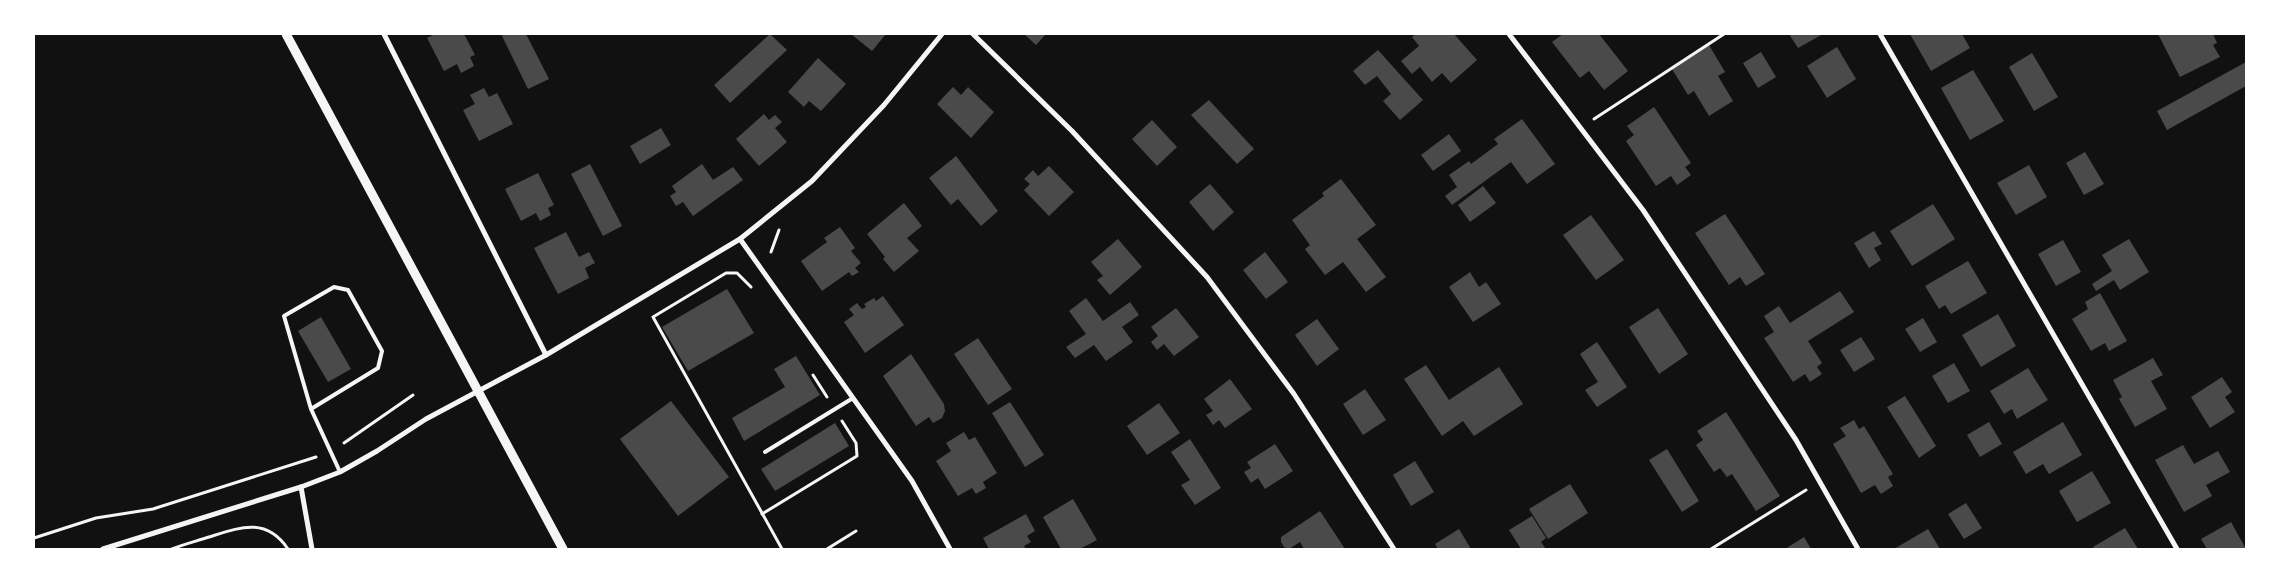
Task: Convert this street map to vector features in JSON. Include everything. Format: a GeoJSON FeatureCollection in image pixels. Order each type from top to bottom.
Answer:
{"type":"FeatureCollection","features":[{"type":"Feature","properties":{"kind":"street"},"geometry":{"type":"LineString","coordinates":[[286,34],[563,549]]}},
{"type":"Feature","properties":{"kind":"street"},"geometry":{"type":"LineString","coordinates":[[384,34],[546,355]]}},
{"type":"Feature","properties":{"kind":"street"},"geometry":{"type":"LineString","coordinates":[[103,549],[340,472],[478,390],[546,355],[740,239],[812,181],[884,105],[942,34]]}},
{"type":"Feature","properties":{"kind":"street"},"geometry":{"type":"LineString","coordinates":[[973,34],[1072,131],[1207,278],[1294,394],[1394,549]]}},
{"type":"Feature","properties":{"kind":"street"},"geometry":{"type":"LineString","coordinates":[[1508,34],[1644,210],[1796,440],[1858,549]]}},
{"type":"Feature","properties":{"kind":"street"},"geometry":{"type":"LineString","coordinates":[[1880,34],[2177,549]]}},
{"type":"Feature","properties":{"kind":"street"},"geometry":{"type":"LineString","coordinates":[[740,239],[912,481],[950,549]]}},
{"type":"Feature","properties":{"kind":"street"},"geometry":{"type":"LineString","coordinates":[[300,486],[312,549]]}},
{"type":"Feature","properties":{"kind":"lane"},"geometry":{"type":"LineString","coordinates":[[311,409],[378,368],[382,351],[348,290],[334,287],[284,316],[311,409],[340,472]]}},
{"type":"Feature","properties":{"kind":"lane"},"geometry":{"type":"LineString","coordinates":[[765,452],[853,398]]}},
{"type":"Feature","properties":{"kind":"path"},"geometry":{"type":"LineString","coordinates":[[1581,128],[1724,34]]}},
{"type":"Feature","properties":{"kind":"path"},"geometry":{"type":"LineString","coordinates":[[707,285],[653,317],[782,549]]}},
{"type":"Feature","properties":{"kind":"path"},"geometry":{"type":"LineString","coordinates":[[34,538],[96,518],[153,509],[332,452],[413,395]]}},
{"type":"Feature","properties":{"kind":"path"},"geometry":{"type":"LineString","coordinates":[[1711,549],[1820,481]]}},
{"type":"Feature","properties":{"kind":"path"},"geometry":{"type":"LineString","coordinates":[[172,549],[246,526],[263,528],[282,539],[288,549]]}},
{"type":"Feature","properties":{"kind":"path"},"geometry":{"type":"LineString","coordinates":[[827,549],[856,531]]}},
{"type":"Feature","properties":{"kind":"building"},"geometry":{"type":"Polygon","coordinates":[[[435,34],[464,34],[475,55],[470,57],[474,66],[461,73],[457,64],[444,71],[427,38],[435,34]]]}},
{"type":"Feature","properties":{"kind":"building"},"geometry":{"type":"Polygon","coordinates":[[[501,34],[526,34],[549,79],[528,89],[501,34]]]}},
{"type":"Feature","properties":{"kind":"building"},"geometry":{"type":"Polygon","coordinates":[[[770,34],[787,50],[730,103],[714,85],[770,34]]]}},
{"type":"Feature","properties":{"kind":"building"},"geometry":{"type":"Polygon","coordinates":[[[851,34],[886,34],[872,51],[851,34]]]}},
{"type":"Feature","properties":{"kind":"building"},"geometry":{"type":"Polygon","coordinates":[[[1024,34],[1046,34],[1036,45],[1024,34]]]}},
{"type":"Feature","properties":{"kind":"building"},"geometry":{"type":"Polygon","coordinates":[[[1416,34],[1454,34],[1477,60],[1451,83],[1442,73],[1432,82],[1420,67],[1412,74],[1401,61],[1419,46],[1412,37],[1416,34]]]}},
{"type":"Feature","properties":{"kind":"building"},"geometry":{"type":"Polygon","coordinates":[[[1563,34],[1599,34],[1628,71],[1604,90],[1589,71],[1580,78],[1552,42],[1563,34]]]}},
{"type":"Feature","properties":{"kind":"building"},"geometry":{"type":"Polygon","coordinates":[[[1789,34],[1823,34],[1798,48],[1789,34]]]}},
{"type":"Feature","properties":{"kind":"building"},"geometry":{"type":"Polygon","coordinates":[[[1910,34],[1962,34],[1970,48],[1931,71],[1910,34]]]}},
{"type":"Feature","properties":{"kind":"building"},"geometry":{"type":"Polygon","coordinates":[[[2158,34],[2213,34],[2217,43],[2213,45],[2220,57],[2180,77],[2158,34]]]}},
{"type":"Feature","properties":{"kind":"building"},"geometry":{"type":"Polygon","coordinates":[[[1709,45],[1725,72],[1718,76],[1733,101],[1709,116],[1694,91],[1688,95],[1672,69],[1709,45]]]}},
{"type":"Feature","properties":{"kind":"building"},"geometry":{"type":"Polygon","coordinates":[[[1837,47],[1856,79],[1827,98],[1807,66],[1837,47]]]}},
{"type":"Feature","properties":{"kind":"building"},"geometry":{"type":"Polygon","coordinates":[[[1378,50],[1423,100],[1400,120],[1383,101],[1391,94],[1377,76],[1365,85],[1353,71],[1378,50]]]}},
{"type":"Feature","properties":{"kind":"building"},"geometry":{"type":"Polygon","coordinates":[[[1761,52],[1776,77],[1758,88],[1743,63],[1761,52]]]}},
{"type":"Feature","properties":{"kind":"building"},"geometry":{"type":"Polygon","coordinates":[[[2032,53],[2058,97],[2034,111],[2009,67],[2032,53]]]}},
{"type":"Feature","properties":{"kind":"building"},"geometry":{"type":"Polygon","coordinates":[[[818,58],[846,84],[821,111],[809,101],[804,107],[788,92],[818,58]]]}},
{"type":"Feature","properties":{"kind":"building"},"geometry":{"type":"Polygon","coordinates":[[[2246,62],[2246,86],[2167,130],[2157,111],[2246,62]]]}},
{"type":"Feature","properties":{"kind":"building"},"geometry":{"type":"Polygon","coordinates":[[[1973,70],[2004,121],[1970,140],[1941,88],[1973,70]]]}},
{"type":"Feature","properties":{"kind":"building"},"geometry":{"type":"Polygon","coordinates":[[[953,87],[961,95],[968,87],[994,112],[971,138],[937,104],[953,87]]]}},
{"type":"Feature","properties":{"kind":"building"},"geometry":{"type":"Polygon","coordinates":[[[484,88],[489,97],[497,93],[513,124],[479,141],[463,110],[475,104],[470,95],[484,88]]]}},
{"type":"Feature","properties":{"kind":"building"},"geometry":{"type":"Polygon","coordinates":[[[1209,100],[1254,149],[1237,164],[1191,115],[1209,100]]]}},
{"type":"Feature","properties":{"kind":"building"},"geometry":{"type":"Polygon","coordinates":[[[1654,107],[1691,163],[1685,167],[1691,175],[1677,185],[1671,176],[1656,186],[1626,141],[1634,135],[1627,126],[1654,107]]]}},
{"type":"Feature","properties":{"kind":"building"},"geometry":{"type":"Polygon","coordinates":[[[764,114],[769,120],[775,115],[782,122],[775,128],[787,142],[759,166],[736,139],[764,114]]]}},
{"type":"Feature","properties":{"kind":"building"},"geometry":{"type":"Polygon","coordinates":[[[1522,119],[1555,164],[1527,184],[1511,162],[1452,205],[1445,196],[1457,187],[1449,175],[1469,161],[1471,164],[1498,144],[1494,139],[1522,119]]]}},
{"type":"Feature","properties":{"kind":"building"},"geometry":{"type":"Polygon","coordinates":[[[1152,120],[1177,147],[1157,166],[1132,139],[1152,120]]]}},
{"type":"Feature","properties":{"kind":"building"},"geometry":{"type":"Polygon","coordinates":[[[661,128],[671,145],[640,164],[630,146],[661,128]]]}},
{"type":"Feature","properties":{"kind":"building"},"geometry":{"type":"Polygon","coordinates":[[[1449,134],[1461,151],[1433,171],[1421,155],[1449,134]]]}},
{"type":"Feature","properties":{"kind":"building"},"geometry":{"type":"Polygon","coordinates":[[[2085,152],[2104,184],[2084,195],[2066,163],[2085,152]]]}},
{"type":"Feature","properties":{"kind":"building"},"geometry":{"type":"Polygon","coordinates":[[[956,156],[998,211],[981,226],[958,199],[951,205],[929,178],[956,156]]]}},
{"type":"Feature","properties":{"kind":"building"},"geometry":{"type":"Polygon","coordinates":[[[590,164],[622,226],[603,236],[571,174],[590,164]]]}},
{"type":"Feature","properties":{"kind":"building"},"geometry":{"type":"Polygon","coordinates":[[[702,164],[713,180],[733,167],[743,180],[693,216],[683,202],[676,206],[670,196],[676,192],[672,186],[702,164]]]}},
{"type":"Feature","properties":{"kind":"building"},"geometry":{"type":"Polygon","coordinates":[[[2029,165],[2047,197],[2016,215],[1997,183],[2029,165]]]}},
{"type":"Feature","properties":{"kind":"building"},"geometry":{"type":"Polygon","coordinates":[[[1049,166],[1074,192],[1049,216],[1024,190],[1030,184],[1024,179],[1033,170],[1038,176],[1049,166]]]}},
{"type":"Feature","properties":{"kind":"building"},"geometry":{"type":"Polygon","coordinates":[[[538,173],[554,205],[548,208],[551,215],[540,221],[536,213],[521,221],[505,189],[538,173]]]}},
{"type":"Feature","properties":{"kind":"building"},"geometry":{"type":"Polygon","coordinates":[[[1341,179],[1376,225],[1357,239],[1386,277],[1366,292],[1343,262],[1325,275],[1305,249],[1310,245],[1292,220],[1324,196],[1322,193],[1341,179]]]}},
{"type":"Feature","properties":{"kind":"building"},"geometry":{"type":"Polygon","coordinates":[[[1210,184],[1234,212],[1213,231],[1189,202],[1210,184]]]}},
{"type":"Feature","properties":{"kind":"building"},"geometry":{"type":"Polygon","coordinates":[[[1483,186],[1496,203],[1470,222],[1458,205],[1483,186]]]}},
{"type":"Feature","properties":{"kind":"building"},"geometry":{"type":"Polygon","coordinates":[[[904,203],[922,226],[907,238],[919,251],[894,272],[867,234],[904,203]]]}},
{"type":"Feature","properties":{"kind":"building"},"geometry":{"type":"Polygon","coordinates":[[[1933,204],[1955,239],[1912,266],[1890,231],[1933,204]]]}},
{"type":"Feature","properties":{"kind":"building"},"geometry":{"type":"Polygon","coordinates":[[[1725,214],[1765,274],[1746,286],[1740,277],[1729,285],[1695,233],[1725,214]]]}},
{"type":"Feature","properties":{"kind":"building"},"geometry":{"type":"Polygon","coordinates":[[[1591,215],[1624,260],[1596,280],[1563,235],[1591,215]]]}},
{"type":"Feature","properties":{"kind":"building"},"geometry":{"type":"Polygon","coordinates":[[[840,227],[855,248],[851,251],[861,263],[855,268],[859,272],[852,276],[849,272],[822,291],[801,261],[827,242],[824,238],[840,227]]]}},
{"type":"Feature","properties":{"kind":"building"},"geometry":{"type":"Polygon","coordinates":[[[1874,231],[1882,244],[1874,248],[1881,260],[1869,268],[1854,243],[1874,231]]]}},
{"type":"Feature","properties":{"kind":"building"},"geometry":{"type":"Polygon","coordinates":[[[566,232],[579,257],[589,252],[595,263],[585,268],[589,278],[558,294],[534,248],[566,232]]]}},
{"type":"Feature","properties":{"kind":"building"},"geometry":{"type":"Polygon","coordinates":[[[1118,239],[1142,267],[1110,295],[1097,280],[1103,276],[1091,262],[1118,239]]]}},
{"type":"Feature","properties":{"kind":"building"},"geometry":{"type":"Polygon","coordinates":[[[2129,239],[2149,272],[2120,290],[2114,280],[2096,291],[2092,284],[2112,271],[2102,255],[2129,239]]]}},
{"type":"Feature","properties":{"kind":"building"},"geometry":{"type":"Polygon","coordinates":[[[2063,240],[2081,272],[2056,286],[2038,254],[2063,240]]]}},
{"type":"Feature","properties":{"kind":"building"},"geometry":{"type":"Polygon","coordinates":[[[1265,252],[1288,282],[1266,299],[1243,270],[1265,252]]]}},
{"type":"Feature","properties":{"kind":"building"},"geometry":{"type":"Polygon","coordinates":[[[1968,261],[1987,293],[1951,314],[1945,305],[1939,309],[1925,286],[1968,261]]]}},
{"type":"Feature","properties":{"kind":"building"},"geometry":{"type":"Polygon","coordinates":[[[1470,272],[1479,287],[1486,282],[1501,304],[1473,322],[1449,287],[1470,272]]]}},
{"type":"Feature","properties":{"kind":"building"},"geometry":{"type":"Polygon","coordinates":[[[727,289],[754,333],[688,371],[662,327],[727,289]]]}},
{"type":"Feature","properties":{"kind":"building"},"geometry":{"type":"Polygon","coordinates":[[[1840,291],[1854,312],[1808,341],[1822,363],[1817,367],[1822,374],[1810,382],[1805,374],[1793,382],[1764,338],[1774,332],[1764,316],[1779,306],[1790,323],[1840,291]]]}},
{"type":"Feature","properties":{"kind":"building"},"geometry":{"type":"Polygon","coordinates":[[[2100,293],[2127,341],[2109,351],[2105,343],[2091,351],[2072,319],[2088,309],[2085,302],[2100,293]]]}},
{"type":"Feature","properties":{"kind":"building"},"geometry":{"type":"Polygon","coordinates":[[[883,296],[904,325],[865,353],[844,322],[854,315],[849,309],[857,303],[862,309],[866,307],[864,304],[874,298],[876,301],[883,296]]]}},
{"type":"Feature","properties":{"kind":"building"},"geometry":{"type":"Polygon","coordinates":[[[1086,298],[1103,321],[1130,302],[1139,315],[1122,327],[1133,342],[1106,361],[1094,345],[1075,358],[1066,347],[1086,334],[1069,311],[1086,298]]]}},
{"type":"Feature","properties":{"kind":"building"},"geometry":{"type":"Polygon","coordinates":[[[1176,308],[1199,337],[1174,356],[1164,344],[1157,350],[1151,342],[1158,336],[1151,327],[1176,308]]]}},
{"type":"Feature","properties":{"kind":"building"},"geometry":{"type":"Polygon","coordinates":[[[1658,308],[1688,354],[1659,374],[1629,327],[1658,308]]]}},
{"type":"Feature","properties":{"kind":"building"},"geometry":{"type":"Polygon","coordinates":[[[1998,314],[2016,346],[1981,367],[1962,335],[1998,314]]]}},
{"type":"Feature","properties":{"kind":"building"},"geometry":{"type":"Polygon","coordinates":[[[321,317],[351,369],[328,382],[298,331],[321,317]]]}},
{"type":"Feature","properties":{"kind":"building"},"geometry":{"type":"Polygon","coordinates":[[[1923,318],[1937,342],[1920,352],[1905,329],[1923,318]]]}},
{"type":"Feature","properties":{"kind":"building"},"geometry":{"type":"Polygon","coordinates":[[[1317,319],[1339,349],[1317,366],[1295,335],[1317,319]]]}},
{"type":"Feature","properties":{"kind":"building"},"geometry":{"type":"Polygon","coordinates":[[[1861,337],[1875,359],[1854,372],[1840,350],[1861,337]]]}},
{"type":"Feature","properties":{"kind":"building"},"geometry":{"type":"Polygon","coordinates":[[[978,338],[1012,389],[988,405],[954,354],[978,338]]]}},
{"type":"Feature","properties":{"kind":"building"},"geometry":{"type":"Polygon","coordinates":[[[1597,342],[1627,387],[1597,407],[1585,390],[1598,382],[1580,354],[1597,342]]]}},
{"type":"Feature","properties":{"kind":"building"},"geometry":{"type":"Polygon","coordinates":[[[911,354],[944,404],[945,411],[942,418],[933,423],[929,417],[916,426],[883,376],[911,354]]]}},
{"type":"Feature","properties":{"kind":"building"},"geometry":{"type":"Polygon","coordinates":[[[796,356],[820,395],[744,441],[732,418],[785,387],[774,369],[796,356]]]}},
{"type":"Feature","properties":{"kind":"building"},"geometry":{"type":"Polygon","coordinates":[[[2153,358],[2163,375],[2151,381],[2167,409],[2135,427],[2119,399],[2122,397],[2113,380],[2153,358]]]}},
{"type":"Feature","properties":{"kind":"building"},"geometry":{"type":"Polygon","coordinates":[[[1954,363],[1970,391],[1948,403],[1932,376],[1954,363]]]}},
{"type":"Feature","properties":{"kind":"building"},"geometry":{"type":"Polygon","coordinates":[[[1426,365],[1449,400],[1499,367],[1523,404],[1474,436],[1463,421],[1442,436],[1404,379],[1426,365]]]}},
{"type":"Feature","properties":{"kind":"building"},"geometry":{"type":"Polygon","coordinates":[[[2028,368],[2048,400],[2017,419],[2012,409],[2004,414],[1990,391],[2028,368]]]}},
{"type":"Feature","properties":{"kind":"building"},"geometry":{"type":"Polygon","coordinates":[[[2222,377],[2232,392],[2225,397],[2235,412],[2210,428],[2191,397],[2222,377]]]}},
{"type":"Feature","properties":{"kind":"building"},"geometry":{"type":"Polygon","coordinates":[[[1230,379],[1252,409],[1225,428],[1219,420],[1213,425],[1206,415],[1213,411],[1204,399],[1230,379]]]}},
{"type":"Feature","properties":{"kind":"building"},"geometry":{"type":"Polygon","coordinates":[[[1365,389],[1386,420],[1363,435],[1343,404],[1365,389]]]}},
{"type":"Feature","properties":{"kind":"building"},"geometry":{"type":"Polygon","coordinates":[[[1905,396],[1936,446],[1919,458],[1887,407],[1905,396]]]}},
{"type":"Feature","properties":{"kind":"building"},"geometry":{"type":"Polygon","coordinates":[[[671,401],[729,477],[678,516],[620,439],[671,401]]]}},
{"type":"Feature","properties":{"kind":"building"},"geometry":{"type":"Polygon","coordinates":[[[1010,402],[1044,455],[1025,467],[992,413],[1010,402]]]}},
{"type":"Feature","properties":{"kind":"building"},"geometry":{"type":"Polygon","coordinates":[[[1159,403],[1180,433],[1147,455],[1127,426],[1159,403]]]}},
{"type":"Feature","properties":{"kind":"building"},"geometry":{"type":"Polygon","coordinates":[[[1726,412],[1780,496],[1756,511],[1732,474],[1727,477],[1720,468],[1714,472],[1696,445],[1703,440],[1697,431],[1726,412]]]}},
{"type":"Feature","properties":{"kind":"building"},"geometry":{"type":"Polygon","coordinates":[[[1854,420],[1859,429],[1864,426],[1893,474],[1888,477],[1893,486],[1881,494],[1875,485],[1861,493],[1833,444],[1846,436],[1840,428],[1854,420]]]}},
{"type":"Feature","properties":{"kind":"building"},"geometry":{"type":"Polygon","coordinates":[[[1989,422],[2002,444],[1980,457],[1967,435],[1989,422]]]}},
{"type":"Feature","properties":{"kind":"building"},"geometry":{"type":"Polygon","coordinates":[[[2063,422],[2082,455],[2049,474],[2043,464],[2026,474],[2013,452],[2063,422]]]}},
{"type":"Feature","properties":{"kind":"building"},"geometry":{"type":"Polygon","coordinates":[[[835,423],[849,446],[775,491],[761,469],[835,423]]]}},
{"type":"Feature","properties":{"kind":"building"},"geometry":{"type":"Polygon","coordinates":[[[964,432],[969,440],[975,437],[997,473],[983,482],[986,488],[976,494],[972,488],[958,496],[936,461],[951,451],[946,443],[964,432]]]}},
{"type":"Feature","properties":{"kind":"building"},"geometry":{"type":"Polygon","coordinates":[[[1190,439],[1221,488],[1195,505],[1181,485],[1190,480],[1171,452],[1190,439]]]}},
{"type":"Feature","properties":{"kind":"building"},"geometry":{"type":"Polygon","coordinates":[[[1275,444],[1293,471],[1265,489],[1258,478],[1251,483],[1244,472],[1251,468],[1247,462],[1275,444]]]}},
{"type":"Feature","properties":{"kind":"building"},"geometry":{"type":"Polygon","coordinates":[[[2183,445],[2194,464],[2218,451],[2230,472],[2206,485],[2212,496],[2184,512],[2155,460],[2183,445]]]}},
{"type":"Feature","properties":{"kind":"building"},"geometry":{"type":"Polygon","coordinates":[[[1667,449],[1699,501],[1682,512],[1649,460],[1667,449]]]}},
{"type":"Feature","properties":{"kind":"building"},"geometry":{"type":"Polygon","coordinates":[[[1415,461],[1434,492],[1411,506],[1393,475],[1415,461]]]}},
{"type":"Feature","properties":{"kind":"building"},"geometry":{"type":"Polygon","coordinates":[[[2092,471],[2111,503],[2077,522],[2059,491],[2092,471]]]}},
{"type":"Feature","properties":{"kind":"building"},"geometry":{"type":"Polygon","coordinates":[[[1570,484],[1588,513],[1548,539],[1529,509],[1570,484]]]}},
{"type":"Feature","properties":{"kind":"building"},"geometry":{"type":"Polygon","coordinates":[[[1073,499],[1097,540],[1080,549],[1061,549],[1043,517],[1073,499]]]}},
{"type":"Feature","properties":{"kind":"building"},"geometry":{"type":"Polygon","coordinates":[[[1966,503],[1982,528],[1964,539],[1948,514],[1966,503]]]}},
{"type":"Feature","properties":{"kind":"building"},"geometry":{"type":"Polygon","coordinates":[[[1320,511],[1345,549],[1304,549],[1300,542],[1289,549],[1284,547],[1281,537],[1320,511]]]}},
{"type":"Feature","properties":{"kind":"building"},"geometry":{"type":"Polygon","coordinates":[[[1026,514],[1035,531],[1027,536],[1031,542],[1024,546],[1026,549],[989,549],[983,538],[1026,514]]]}},
{"type":"Feature","properties":{"kind":"building"},"geometry":{"type":"Polygon","coordinates":[[[1532,516],[1546,538],[1541,542],[1546,549],[1521,549],[1509,530],[1532,516]]]}},
{"type":"Feature","properties":{"kind":"building"},"geometry":{"type":"Polygon","coordinates":[[[2231,522],[2246,549],[2207,549],[2201,539],[2231,522]]]}},
{"type":"Feature","properties":{"kind":"building"},"geometry":{"type":"Polygon","coordinates":[[[2125,528],[2138,549],[2094,549],[2093,547],[2125,528]]]}},
{"type":"Feature","properties":{"kind":"building"},"geometry":{"type":"Polygon","coordinates":[[[1459,529],[1471,549],[1438,549],[1435,544],[1459,529]]]}},
{"type":"Feature","properties":{"kind":"building"},"geometry":{"type":"Polygon","coordinates":[[[1928,529],[1940,549],[1894,549],[1928,529]]]}},
{"type":"Feature","properties":{"kind":"building"},"geometry":{"type":"Polygon","coordinates":[[[1804,537],[1811,549],[1785,549],[1804,537]]]}}]}
